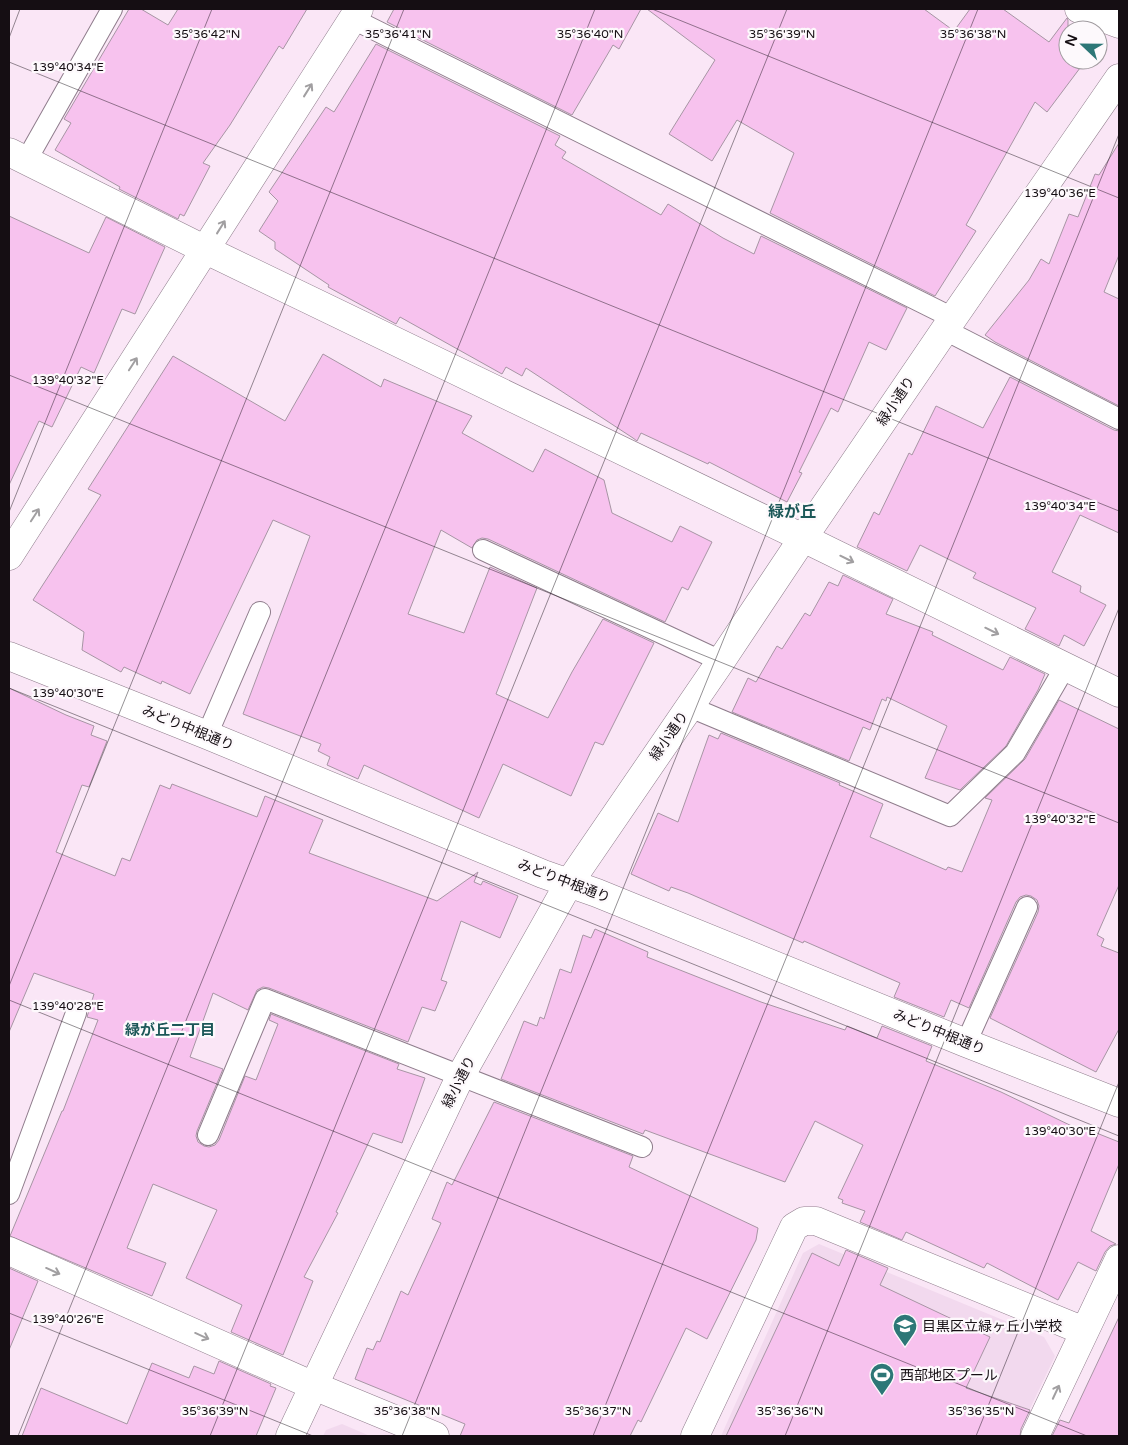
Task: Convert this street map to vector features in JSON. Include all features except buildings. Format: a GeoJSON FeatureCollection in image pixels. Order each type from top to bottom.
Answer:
{"type":"FeatureCollection","features":[{"type":"Feature","properties":{"kind":"street"},"geometry":{"type":"LineString","coordinates":[[1079,9],[1119,24]]}},
{"type":"Feature","properties":{"kind":"street"},"geometry":{"type":"LineString","coordinates":[[9,556],[356,14]]}},
{"type":"Feature","properties":{"kind":"street","name":"緑小通り"},"geometry":{"type":"LineString","coordinates":[[290,1436],[460,1077],[569,883],[949,324],[1119,78]]}},
{"type":"Feature","properties":{"kind":"street"},"geometry":{"type":"LineString","coordinates":[[17,156],[206,250],[803,538],[1065,667],[1116,683]]}},
{"type":"Feature","properties":{"kind":"street","name":"みどり中根通り"},"geometry":{"type":"LineString","coordinates":[[9,656],[966,1043],[1119,1102]]}},
{"type":"Feature","properties":{"kind":"street"},"geometry":{"type":"LineString","coordinates":[[695,1436],[794,1228],[804,1221],[816,1221],[1084,1331]]}},
{"type":"Feature","properties":{"kind":"street"},"geometry":{"type":"LineString","coordinates":[[9,1251],[314,1386],[435,1436]]}},
{"type":"Feature","properties":{"kind":"street"},"geometry":{"type":"LineString","coordinates":[[1035,1436],[1119,1259]]}},
{"type":"Feature","properties":{"kind":"lane"},"geometry":{"type":"LineString","coordinates":[[17,156],[112,9]]}},
{"type":"Feature","properties":{"kind":"lane"},"geometry":{"type":"LineString","coordinates":[[356,14],[949,324],[1119,418]]}},
{"type":"Feature","properties":{"kind":"lane"},"geometry":{"type":"LineString","coordinates":[[484,550],[721,661]]}},
{"type":"Feature","properties":{"kind":"lane"},"geometry":{"type":"LineString","coordinates":[[207,735],[260,612]]}},
{"type":"Feature","properties":{"kind":"lane"},"geometry":{"type":"LineString","coordinates":[[690,707],[950,816],[1015,753],[1065,667]]}},
{"type":"Feature","properties":{"kind":"lane"},"geometry":{"type":"LineString","coordinates":[[966,1043],[1027,907]]}},
{"type":"Feature","properties":{"kind":"lane"},"geometry":{"type":"LineString","coordinates":[[208,1135],[265,999],[642,1147]]}},
{"type":"Feature","properties":{"kind":"lane"},"geometry":{"type":"LineString","coordinates":[[9,1194],[76,1013]]}},
{"type":"Feature","properties":{"kind":"shaded area","name":"目黒区立緑ヶ丘小学校"},"geometry":{"type":"Polygon","coordinates":[[[819,1244],[1044,1337],[1055,1356],[1017,1436],[721,1436],[803,1253],[819,1244]]]}},
{"type":"Feature","properties":{"kind":"shaded area"},"geometry":{"type":"Polygon","coordinates":[[[342,1424],[370,1436],[323,1436],[326,1430],[342,1424]]]}},
{"type":"Feature","properties":{"kind":"place","name":"目黒区立緑ヶ丘小学校"},"geometry":{"type":"Point","coordinates":[905,1347]}},
{"type":"Feature","properties":{"kind":"place","name":"西部地区プール"},"geometry":{"type":"Point","coordinates":[882,1396]}},
{"type":"Feature","properties":{"kind":"district","name":"緑が丘"},"geometry":{"type":"Point","coordinates":[792,512]}},
{"type":"Feature","properties":{"kind":"district","name":"緑が丘二丁目"},"geometry":{"type":"Point","coordinates":[170,1030]}}]}
